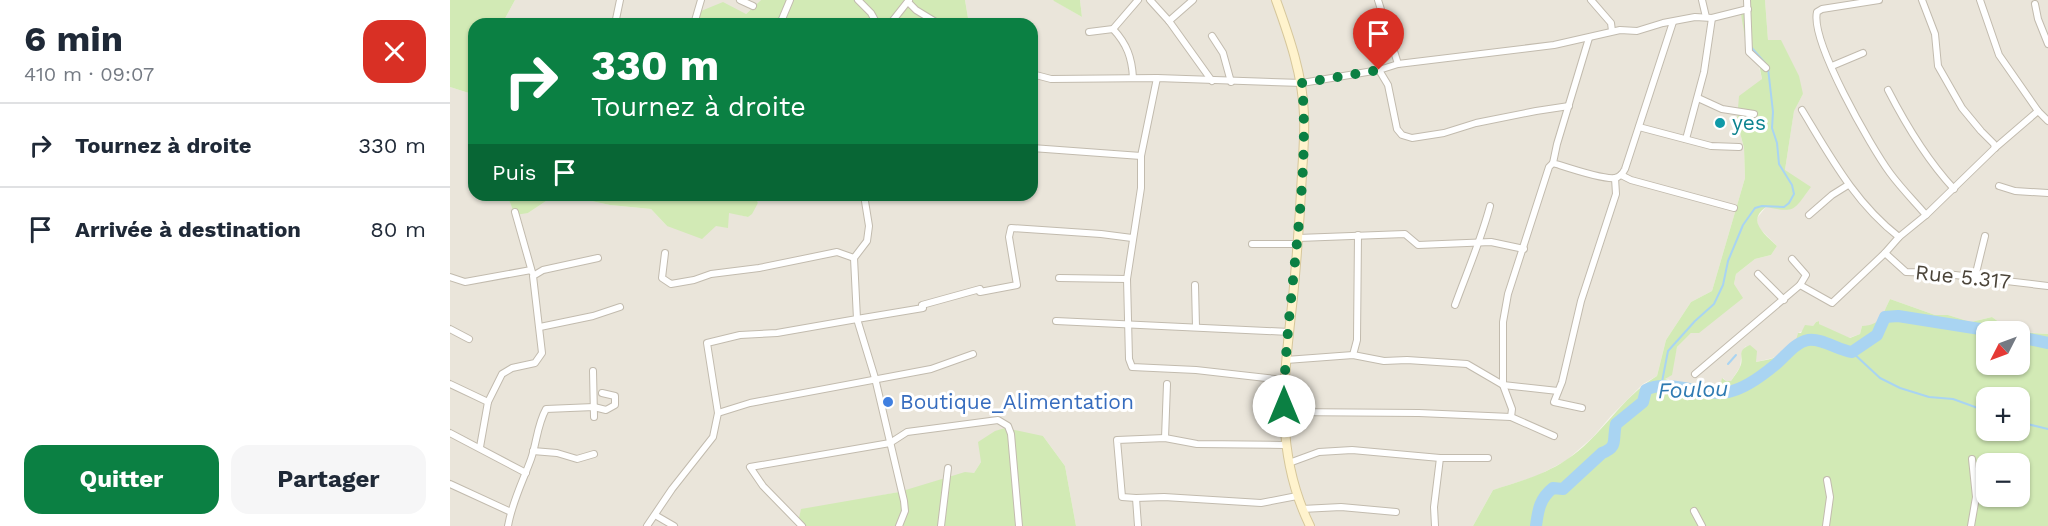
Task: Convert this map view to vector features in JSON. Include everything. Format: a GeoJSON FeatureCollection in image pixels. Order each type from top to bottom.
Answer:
{"type":"FeatureCollection","features":[{"type":"Feature","properties":{"kind":"street"},"geometry":{"type":"LineString","coordinates":[[616,18],[620,0]]}},
{"type":"Feature","properties":{"kind":"street"},"geometry":{"type":"LineString","coordinates":[[696,18],[701,0]]}},
{"type":"Feature","properties":{"kind":"street"},"geometry":{"type":"LineString","coordinates":[[740,0],[753,6]]}},
{"type":"Feature","properties":{"kind":"street"},"geometry":{"type":"LineString","coordinates":[[782,18],[790,0]]}},
{"type":"Feature","properties":{"kind":"street"},"geometry":{"type":"LineString","coordinates":[[858,0],[874,18]]}},
{"type":"Feature","properties":{"kind":"street"},"geometry":{"type":"LineString","coordinates":[[1089,32],[1113,29],[1138,0]]}},
{"type":"Feature","properties":{"kind":"street"},"geometry":{"type":"LineString","coordinates":[[1149,0],[1169,21],[1212,81]]}},
{"type":"Feature","properties":{"kind":"street"},"geometry":{"type":"LineString","coordinates":[[1169,21],[1193,0]]}},
{"type":"Feature","properties":{"kind":"street"},"geometry":{"type":"LineString","coordinates":[[1276,0],[1302,83],[1304,116],[1298,241],[1284,380],[1284,412],[1288,463],[1297,496],[1310,526]]}},
{"type":"Feature","properties":{"kind":"street"},"geometry":{"type":"LineString","coordinates":[[1381,0],[1398,64]]}},
{"type":"Feature","properties":{"kind":"street"},"geometry":{"type":"LineString","coordinates":[[1591,0],[1611,23],[1612,31]]}},
{"type":"Feature","properties":{"kind":"street"},"geometry":{"type":"LineString","coordinates":[[1686,139],[1708,54],[1709,17],[1702,0]]}},
{"type":"Feature","properties":{"kind":"street"},"geometry":{"type":"LineString","coordinates":[[1748,0],[1749,52],[1766,68]]}},
{"type":"Feature","properties":{"kind":"street"},"geometry":{"type":"LineString","coordinates":[[1879,0],[1822,9],[1817,12],[1816,17],[1822,41],[1858,122],[1899,186],[1926,215]]}},
{"type":"Feature","properties":{"kind":"street"},"geometry":{"type":"LineString","coordinates":[[1922,0],[1935,34],[1938,66],[1962,108],[1995,148]]}},
{"type":"Feature","properties":{"kind":"street"},"geometry":{"type":"LineString","coordinates":[[1980,0],[1999,55],[2038,111],[2048,121]]}},
{"type":"Feature","properties":{"kind":"street"},"geometry":{"type":"LineString","coordinates":[[895,18],[909,1],[916,10],[929,18]]}},
{"type":"Feature","properties":{"kind":"street"},"geometry":{"type":"LineString","coordinates":[[2035,4],[2048,44]]}},
{"type":"Feature","properties":{"kind":"street"},"geometry":{"type":"LineString","coordinates":[[1038,76],[1051,79],[1157,78],[1302,83],[1379,70],[1398,64],[1554,45],[1612,31],[1637,32],[1663,23],[1748,9]]}},
{"type":"Feature","properties":{"kind":"street"},"geometry":{"type":"LineString","coordinates":[[1582,408],[1554,402],[1562,382],[1581,301],[1616,194],[1618,177],[1625,169],[1673,22]]}},
{"type":"Feature","properties":{"kind":"street"},"geometry":{"type":"LineString","coordinates":[[1113,29],[1124,41],[1132,60],[1133,78]]}},
{"type":"Feature","properties":{"kind":"street"},"geometry":{"type":"LineString","coordinates":[[1212,36],[1223,53],[1231,82]]}},
{"type":"Feature","properties":{"kind":"street"},"geometry":{"type":"LineString","coordinates":[[1511,417],[1512,409],[1503,385],[1503,322],[1508,294],[1549,167],[1553,163],[1589,38]]}},
{"type":"Feature","properties":{"kind":"street"},"geometry":{"type":"LineString","coordinates":[[1832,66],[1863,53]]}},
{"type":"Feature","properties":{"kind":"street"},"geometry":{"type":"LineString","coordinates":[[1379,70],[1388,85],[1397,129],[1402,135],[1412,138],[1444,133],[1476,123],[1569,106]]}},
{"type":"Feature","properties":{"kind":"street"},"geometry":{"type":"LineString","coordinates":[[1157,78],[1141,156],[1141,188],[1126,279],[1129,359],[1132,367],[1196,370],[1284,380]]}},
{"type":"Feature","properties":{"kind":"street"},"geometry":{"type":"LineString","coordinates":[[1888,90],[1910,130],[1934,166],[1954,189]]}},
{"type":"Feature","properties":{"kind":"street"},"geometry":{"type":"LineString","coordinates":[[1698,98],[1722,109],[1754,114]]}},
{"type":"Feature","properties":{"kind":"street"},"geometry":{"type":"LineString","coordinates":[[1802,110],[1848,185],[1869,210],[1899,237]]}},
{"type":"Feature","properties":{"kind":"street"},"geometry":{"type":"LineString","coordinates":[[1800,285],[1832,303],[1899,237],[1926,215],[1995,148],[2038,111]]}},
{"type":"Feature","properties":{"kind":"street"},"geometry":{"type":"LineString","coordinates":[[1639,127],[1711,146],[1739,147]]}},
{"type":"Feature","properties":{"kind":"street"},"geometry":{"type":"LineString","coordinates":[[1038,148],[1141,156]]}},
{"type":"Feature","properties":{"kind":"street"},"geometry":{"type":"LineString","coordinates":[[1553,163],[1604,177],[1631,180],[1734,208]]}},
{"type":"Feature","properties":{"kind":"street"},"geometry":{"type":"LineString","coordinates":[[1809,214],[1848,185]]}},
{"type":"Feature","properties":{"kind":"street"},"geometry":{"type":"LineString","coordinates":[[1999,186],[2015,191],[2048,193]]}},
{"type":"Feature","properties":{"kind":"street"},"geometry":{"type":"LineString","coordinates":[[865,201],[869,226],[867,241],[854,258],[856,319],[875,378],[904,501],[905,510],[899,526]]}},
{"type":"Feature","properties":{"kind":"street"},"geometry":{"type":"LineString","coordinates":[[1455,305],[1476,243],[1483,233],[1490,206]]}},
{"type":"Feature","properties":{"kind":"street"},"geometry":{"type":"LineString","coordinates":[[480,447],[488,402],[502,374],[512,368],[535,363],[542,353],[532,273],[515,212]]}},
{"type":"Feature","properties":{"kind":"street"},"geometry":{"type":"LineString","coordinates":[[648,526],[672,489],[713,437],[718,413],[707,343],[740,335],[777,333],[923,308],[922,305],[980,289],[980,292],[1017,285],[1009,237],[1011,228],[1132,238]]}},
{"type":"Feature","properties":{"kind":"street"},"geometry":{"type":"LineString","coordinates":[[1252,244],[1405,234],[1418,245],[1491,242],[1524,249]]}},
{"type":"Feature","properties":{"kind":"street"},"geometry":{"type":"LineString","coordinates":[[1353,356],[1357,340],[1358,236]]}},
{"type":"Feature","properties":{"kind":"street"},"geometry":{"type":"LineString","coordinates":[[1975,277],[1985,236]]}},
{"type":"Feature","properties":{"kind":"street"},"geometry":{"type":"LineString","coordinates":[[665,253],[662,278],[671,284],[711,274],[759,268],[837,252],[854,258]]}},
{"type":"Feature","properties":{"kind":"street","name":"Rue 5.317"},"geometry":{"type":"LineString","coordinates":[[1885,253],[1906,272],[2048,285]]}},
{"type":"Feature","properties":{"kind":"street"},"geometry":{"type":"LineString","coordinates":[[450,277],[465,282],[532,273],[598,258]]}},
{"type":"Feature","properties":{"kind":"street"},"geometry":{"type":"LineString","coordinates":[[1695,374],[1800,285],[1806,275],[1792,259]]}},
{"type":"Feature","properties":{"kind":"street"},"geometry":{"type":"LineString","coordinates":[[1758,274],[1785,300]]}},
{"type":"Feature","properties":{"kind":"street"},"geometry":{"type":"LineString","coordinates":[[1059,278],[1126,279]]}},
{"type":"Feature","properties":{"kind":"street"},"geometry":{"type":"LineString","coordinates":[[1195,285],[1196,327]]}},
{"type":"Feature","properties":{"kind":"street"},"geometry":{"type":"LineString","coordinates":[[540,327],[593,316],[620,307]]}},
{"type":"Feature","properties":{"kind":"street"},"geometry":{"type":"LineString","coordinates":[[1056,321],[1289,332]]}},
{"type":"Feature","properties":{"kind":"street"},"geometry":{"type":"LineString","coordinates":[[450,329],[469,339]]}},
{"type":"Feature","properties":{"kind":"street"},"geometry":{"type":"LineString","coordinates":[[718,413],[750,403],[932,369],[973,354]]}},
{"type":"Feature","properties":{"kind":"street"},"geometry":{"type":"LineString","coordinates":[[1286,360],[1353,356],[1384,360],[1467,364],[1503,385],[1558,391]]}},
{"type":"Feature","properties":{"kind":"street"},"geometry":{"type":"LineString","coordinates":[[593,371],[594,417]]}},
{"type":"Feature","properties":{"kind":"street"},"geometry":{"type":"LineString","coordinates":[[450,384],[488,402]]}},
{"type":"Feature","properties":{"kind":"street"},"geometry":{"type":"LineString","coordinates":[[1165,438],[1167,384]]}},
{"type":"Feature","properties":{"kind":"street"},"geometry":{"type":"LineString","coordinates":[[508,526],[533,451],[539,422],[546,409],[594,407],[606,410],[615,405],[615,396],[602,393]]}},
{"type":"Feature","properties":{"kind":"street"},"geometry":{"type":"LineString","coordinates":[[1284,412],[1511,417],[1554,435]]}},
{"type":"Feature","properties":{"kind":"street"},"geometry":{"type":"LineString","coordinates":[[802,526],[763,486],[750,467],[890,443],[907,432],[927,428],[990,420],[1004,423],[1011,434],[1019,526]]}},
{"type":"Feature","properties":{"kind":"street"},"geometry":{"type":"LineString","coordinates":[[450,433],[526,472]]}},
{"type":"Feature","properties":{"kind":"street"},"geometry":{"type":"LineString","coordinates":[[1285,445],[1197,444],[1165,438],[1117,440],[1122,497],[1164,497],[1261,503],[1297,496]]}},
{"type":"Feature","properties":{"kind":"street"},"geometry":{"type":"LineString","coordinates":[[1288,463],[1319,452],[1352,450],[1440,458],[1488,458]]}},
{"type":"Feature","properties":{"kind":"street"},"geometry":{"type":"LineString","coordinates":[[533,451],[557,453],[577,459],[594,454]]}},
{"type":"Feature","properties":{"kind":"street"},"geometry":{"type":"LineString","coordinates":[[1435,526],[1434,507],[1440,458]]}},
{"type":"Feature","properties":{"kind":"street"},"geometry":{"type":"LineString","coordinates":[[1971,526],[1976,497],[1972,459]]}},
{"type":"Feature","properties":{"kind":"street"},"geometry":{"type":"LineString","coordinates":[[941,526],[948,468]]}},
{"type":"Feature","properties":{"kind":"street"},"geometry":{"type":"LineString","coordinates":[[1826,526],[1830,496],[1827,480]]}},
{"type":"Feature","properties":{"kind":"street"},"geometry":{"type":"LineString","coordinates":[[450,484],[511,512]]}},
{"type":"Feature","properties":{"kind":"street"},"geometry":{"type":"LineString","coordinates":[[1136,498],[1138,526]]}},
{"type":"Feature","properties":{"kind":"street"},"geometry":{"type":"LineString","coordinates":[[1302,509],[1341,507],[1396,512]]}},
{"type":"Feature","properties":{"kind":"street"},"geometry":{"type":"LineString","coordinates":[[1694,511],[1702,526]]}},
{"type":"Feature","properties":{"kind":"street"},"geometry":{"type":"LineString","coordinates":[[655,515],[674,526]]}},
{"type":"Feature","properties":{"kind":"shaded area"},"geometry":{"type":"Polygon","coordinates":[[[515,0],[761,0],[746,14],[701,11],[695,18],[505,18],[515,0]]]}},
{"type":"Feature","properties":{"kind":"shaded area"},"geometry":{"type":"Polygon","coordinates":[[[965,0],[1053,0],[1082,17],[1080,0],[1743,0],[1762,79],[1737,121],[1744,148],[1745,178],[1712,291],[1691,302],[1666,340],[1657,376],[1643,384],[1593,437],[1567,460],[1537,476],[1493,490],[1473,526],[1076,526],[1065,466],[1043,436],[981,462],[974,473],[899,492],[801,511],[797,526],[450,526],[450,87],[468,93],[468,201],[510,201],[512,207],[528,213],[546,201],[592,201],[651,209],[667,226],[729,212],[748,217],[757,201],[1038,201],[1038,18],[968,18],[965,0]]]}},
{"type":"Feature","properties":{"kind":"shaded area"},"geometry":{"type":"Polygon","coordinates":[[[1765,0],[2048,0],[2048,334],[2030,333],[2030,321],[1997,321],[1992,317],[1971,322],[1948,315],[1935,315],[1890,299],[1880,321],[1871,326],[1862,326],[1860,334],[1849,338],[1826,328],[1819,324],[1819,321],[1798,333],[1797,340],[1781,356],[1756,362],[1746,346],[1742,351],[1740,367],[1731,381],[1723,378],[1720,389],[1700,388],[1693,383],[1685,385],[1664,378],[1674,359],[1677,347],[1734,284],[1736,274],[1755,259],[1771,255],[1777,246],[1758,227],[1757,218],[1766,207],[1785,170],[1794,110],[1803,94],[1768,41],[1765,0]]]}},
{"type":"Feature","properties":{"kind":"green space"},"geometry":{"type":"Polygon","coordinates":[[[450,0],[515,0],[505,18],[468,18],[468,93],[450,87],[450,0]]]}},
{"type":"Feature","properties":{"kind":"green space"},"geometry":{"type":"Polygon","coordinates":[[[761,0],[965,0],[968,18],[695,18],[701,11],[723,2],[746,14],[761,0]]]}},
{"type":"Feature","properties":{"kind":"green space"},"geometry":{"type":"Polygon","coordinates":[[[1080,0],[1082,17],[1054,1],[1080,0]]]}},
{"type":"Feature","properties":{"kind":"green space"},"geometry":{"type":"Polygon","coordinates":[[[1743,0],[1765,0],[1768,40],[1781,40],[1799,76],[1803,94],[1794,111],[1785,170],[1811,187],[1801,201],[1789,210],[1766,207],[1760,212],[1758,222],[1760,227],[1777,246],[1771,255],[1755,259],[1736,274],[1734,284],[1743,298],[1699,333],[1691,333],[1677,347],[1672,375],[1665,379],[1685,385],[1693,383],[1700,388],[1720,388],[1722,378],[1731,381],[1738,371],[1745,347],[1750,345],[1757,351],[1756,362],[1782,355],[1792,347],[1798,333],[1801,333],[1805,325],[1813,326],[1819,321],[1819,324],[1850,338],[1860,334],[1862,326],[1878,321],[1890,299],[1935,315],[1948,315],[1971,322],[1992,317],[1997,321],[1976,321],[1976,375],[2030,375],[2030,333],[2048,334],[2048,526],[1473,526],[1493,490],[1540,474],[1566,460],[1590,441],[1633,395],[1657,376],[1666,340],[1691,302],[1712,291],[1745,178],[1744,148],[1737,121],[1739,96],[1762,79],[1758,59],[1747,50],[1741,14],[1746,13],[1743,0]]]}},
{"type":"Feature","properties":{"kind":"green space"},"geometry":{"type":"Polygon","coordinates":[[[509,201],[546,201],[528,213],[515,215],[509,201]]]}},
{"type":"Feature","properties":{"kind":"green space"},"geometry":{"type":"Polygon","coordinates":[[[592,201],[757,201],[758,203],[748,217],[729,213],[728,228],[716,226],[702,239],[667,226],[651,209],[592,201]]]}},
{"type":"Feature","properties":{"kind":"green space"},"geometry":{"type":"Polygon","coordinates":[[[1005,428],[1043,436],[1065,466],[1076,526],[797,526],[801,509],[899,492],[965,472],[974,473],[981,462],[978,442],[995,431],[1005,428]]]}},
{"type":"Feature","properties":{"kind":"waterway"},"geometry":{"type":"LineString","coordinates":[[1751,47],[1765,63]]}},
{"type":"Feature","properties":{"kind":"waterway"},"geometry":{"type":"LineString","coordinates":[[1661,387],[1668,351],[1714,304],[1723,285],[1728,261],[1743,225],[1755,208],[1784,207],[1794,194],[1792,185],[1779,164],[1777,143],[1772,128],[1773,112],[1768,68]]}},
{"type":"Feature","properties":{"kind":"waterway","name":"Foulou"},"geometry":{"type":"LineString","coordinates":[[1536,526],[1545,496],[1553,488],[1563,489],[1602,453],[1611,448],[1616,424],[1643,402],[1646,390],[1664,386],[1708,392],[1728,392],[1747,385],[1775,365],[1794,347],[1808,340],[1819,341],[1852,352],[1877,335],[1885,317],[1898,316],[1976,328]]}},
{"type":"Feature","properties":{"kind":"waterway","name":"Foulou"},"geometry":{"type":"LineString","coordinates":[[2030,339],[2048,343]]}},
{"type":"Feature","properties":{"kind":"waterway"},"geometry":{"type":"LineString","coordinates":[[1852,352],[1880,378],[1900,388],[1929,397],[1953,399],[1976,407]]}},
{"type":"Feature","properties":{"kind":"waterway"},"geometry":{"type":"LineString","coordinates":[[1728,364],[1736,355]]}},
{"type":"Feature","properties":{"kind":"waterway"},"geometry":{"type":"LineString","coordinates":[[2030,425],[2048,429]]}},
{"type":"Feature","properties":{"kind":"place","name":"yes"},"geometry":{"type":"Point","coordinates":[1720,123]}},
{"type":"Feature","properties":{"kind":"place","name":"Boutique_Alimentation"},"geometry":{"type":"Point","coordinates":[888,402]}},
{"type":"Feature","properties":{"kind":"route"},"geometry":{"type":"LineString","coordinates":[[1284,406],[1284,375],[1298,238],[1304,116],[1302,83],[1379,70]]}}]}
